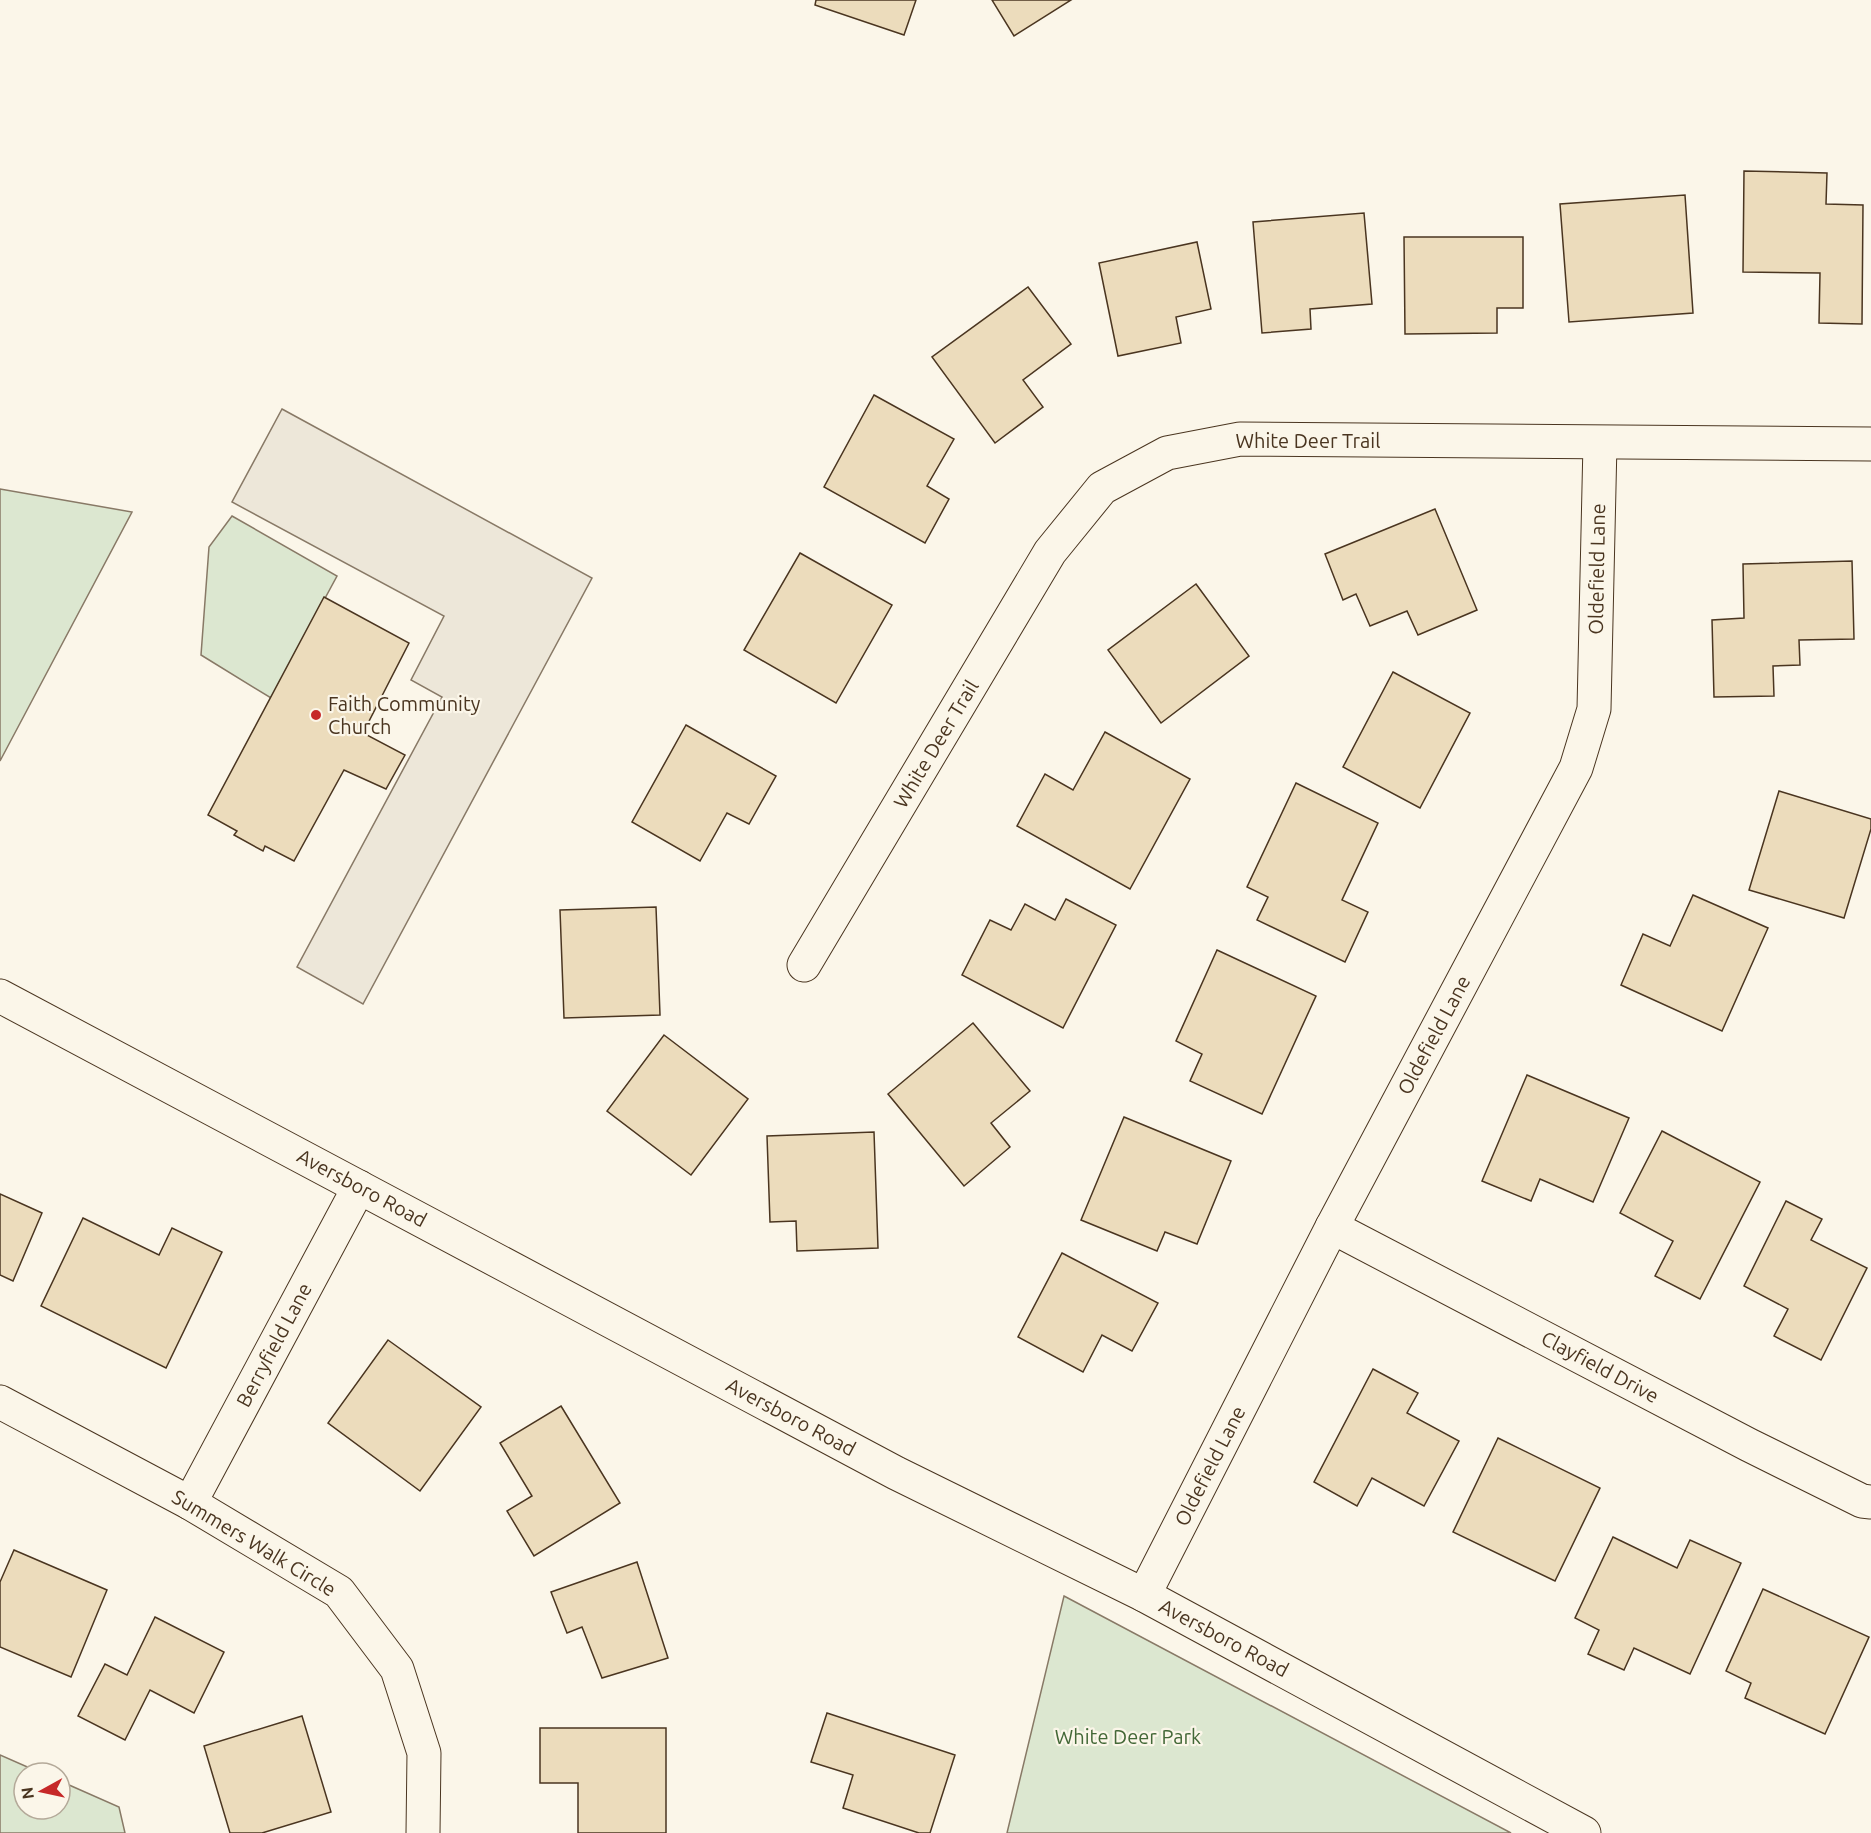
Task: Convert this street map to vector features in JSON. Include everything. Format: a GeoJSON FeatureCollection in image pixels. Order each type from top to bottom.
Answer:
{"type":"FeatureCollection","features":[{"type":"Feature","properties":{"kind":"street","name":"White Deer Trail"},"geometry":{"type":"LineString","coordinates":[[804,965],[1050,552],[1102,488],[1167,453],[1240,439],[1871,444]]}},
{"type":"Feature","properties":{"kind":"street","name":"Oldefield Lane"},"geometry":{"type":"LineString","coordinates":[[1144,1595],[1332,1227],[1576,768],[1594,709],[1600,443]]}},
{"type":"Feature","properties":{"kind":"street","name":"Aversboro Road"},"geometry":{"type":"LineString","coordinates":[[0,996],[896,1473],[1144,1595],[1584,1833]]}},
{"type":"Feature","properties":{"kind":"street","name":"Berryfield Lane"},"geometry":{"type":"LineString","coordinates":[[190,1503],[359,1187]]}},
{"type":"Feature","properties":{"kind":"street","name":"Clayfield Drive"},"geometry":{"type":"LineString","coordinates":[[1332,1227],[1749,1445],[1862,1501],[1871,1502]]}},
{"type":"Feature","properties":{"kind":"street","name":"Summers Walk Circle"},"geometry":{"type":"LineString","coordinates":[[0,1402],[190,1503],[339,1593],[397,1669],[424,1753],[423,1833]]}},
{"type":"Feature","properties":{"kind":"green space"},"geometry":{"type":"Polygon","coordinates":[[[0,489],[132,512],[0,761],[0,489]]]}},
{"type":"Feature","properties":{"kind":"green space"},"geometry":{"type":"Polygon","coordinates":[[[232,516],[337,576],[271,698],[201,655],[209,547],[232,516]]]}},
{"type":"Feature","properties":{"kind":"green space","name":"White Deer Park"},"geometry":{"type":"Polygon","coordinates":[[[1064,1596],[1511,1833],[1007,1833],[1064,1596]]]}},
{"type":"Feature","properties":{"kind":"green space"},"geometry":{"type":"Polygon","coordinates":[[[0,1755],[14,1761],[12,1821],[72,1821],[72,1786],[119,1807],[125,1833],[0,1833],[0,1755]]]}},
{"type":"Feature","properties":{"kind":"shaded area"},"geometry":{"type":"Polygon","coordinates":[[[282,409],[592,578],[363,1004],[297,967],[442,697],[411,680],[444,616],[232,502],[282,409]]]}},
{"type":"Feature","properties":{"kind":"building"},"geometry":{"type":"Polygon","coordinates":[[[816,0],[916,0],[904,35],[815,5],[816,0]]]}},
{"type":"Feature","properties":{"kind":"building"},"geometry":{"type":"Polygon","coordinates":[[[992,0],[1071,0],[1014,36],[992,0]]]}},
{"type":"Feature","properties":{"kind":"building"},"geometry":{"type":"Polygon","coordinates":[[[1744,171],[1827,173],[1826,204],[1863,205],[1862,324],[1819,323],[1820,273],[1743,272],[1744,171]]]}},
{"type":"Feature","properties":{"kind":"building"},"geometry":{"type":"Polygon","coordinates":[[[1685,195],[1693,313],[1569,322],[1560,204],[1685,195]]]}},
{"type":"Feature","properties":{"kind":"building"},"geometry":{"type":"Polygon","coordinates":[[[1364,213],[1372,304],[1310,309],[1311,329],[1262,333],[1253,222],[1364,213]]]}},
{"type":"Feature","properties":{"kind":"building"},"geometry":{"type":"Polygon","coordinates":[[[1404,237],[1523,237],[1523,308],[1497,308],[1497,333],[1405,334],[1404,237]]]}},
{"type":"Feature","properties":{"kind":"building"},"geometry":{"type":"Polygon","coordinates":[[[1197,242],[1211,309],[1176,317],[1181,343],[1118,356],[1099,263],[1197,242]]]}},
{"type":"Feature","properties":{"kind":"building"},"geometry":{"type":"Polygon","coordinates":[[[1028,287],[1071,344],[1023,380],[1043,407],[995,443],[932,357],[1028,287]]]}},
{"type":"Feature","properties":{"kind":"building"},"geometry":{"type":"Polygon","coordinates":[[[874,395],[954,439],[927,486],[949,499],[925,543],[824,487],[874,395]]]}},
{"type":"Feature","properties":{"kind":"building"},"geometry":{"type":"Polygon","coordinates":[[[1435,509],[1477,610],[1418,635],[1407,611],[1370,626],[1356,594],[1343,600],[1325,554],[1435,509]]]}},
{"type":"Feature","properties":{"kind":"building"},"geometry":{"type":"Polygon","coordinates":[[[800,553],[892,605],[836,703],[744,650],[800,553]]]}},
{"type":"Feature","properties":{"kind":"building"},"geometry":{"type":"Polygon","coordinates":[[[1852,561],[1854,639],[1799,640],[1800,665],[1773,666],[1774,696],[1714,697],[1712,620],[1744,618],[1743,564],[1852,561]]]}},
{"type":"Feature","properties":{"kind":"building"},"geometry":{"type":"Polygon","coordinates":[[[1196,584],[1249,656],[1161,723],[1108,650],[1196,584]]]}},
{"type":"Feature","properties":{"kind":"building","name":"Faith Community Church"},"geometry":{"type":"Polygon","coordinates":[[[324,597],[409,643],[363,733],[405,755],[386,789],[344,770],[294,861],[265,846],[263,851],[234,835],[237,831],[208,815],[324,597]]]}},
{"type":"Feature","properties":{"kind":"building"},"geometry":{"type":"Polygon","coordinates":[[[1393,672],[1470,713],[1420,808],[1343,767],[1393,672]]]}},
{"type":"Feature","properties":{"kind":"building"},"geometry":{"type":"Polygon","coordinates":[[[686,725],[776,776],[749,824],[727,813],[700,861],[632,822],[686,725]]]}},
{"type":"Feature","properties":{"kind":"building"},"geometry":{"type":"Polygon","coordinates":[[[1105,732],[1190,779],[1130,889],[1017,826],[1045,774],[1073,790],[1105,732]]]}},
{"type":"Feature","properties":{"kind":"building"},"geometry":{"type":"Polygon","coordinates":[[[1296,783],[1378,823],[1342,900],[1368,912],[1345,962],[1257,920],[1268,897],[1247,887],[1296,783]]]}},
{"type":"Feature","properties":{"kind":"building"},"geometry":{"type":"Polygon","coordinates":[[[1779,791],[1871,819],[1871,829],[1844,918],[1749,890],[1779,791]]]}},
{"type":"Feature","properties":{"kind":"building"},"geometry":{"type":"Polygon","coordinates":[[[1693,895],[1768,928],[1722,1031],[1621,985],[1643,934],[1670,946],[1693,895]]]}},
{"type":"Feature","properties":{"kind":"building"},"geometry":{"type":"Polygon","coordinates":[[[1066,899],[1116,925],[1063,1028],[962,975],[990,920],[1011,930],[1025,904],[1055,920],[1066,899]]]}},
{"type":"Feature","properties":{"kind":"building"},"geometry":{"type":"Polygon","coordinates":[[[656,907],[660,1015],[564,1018],[560,910],[656,907]]]}},
{"type":"Feature","properties":{"kind":"building"},"geometry":{"type":"Polygon","coordinates":[[[1217,950],[1316,996],[1262,1114],[1190,1081],[1202,1054],[1176,1041],[1217,950]]]}},
{"type":"Feature","properties":{"kind":"building"},"geometry":{"type":"Polygon","coordinates":[[[973,1023],[1030,1091],[991,1123],[1010,1147],[964,1186],[888,1094],[973,1023]]]}},
{"type":"Feature","properties":{"kind":"building"},"geometry":{"type":"Polygon","coordinates":[[[664,1035],[748,1099],[691,1175],[607,1111],[664,1035]]]}},
{"type":"Feature","properties":{"kind":"building"},"geometry":{"type":"Polygon","coordinates":[[[1527,1075],[1629,1118],[1593,1202],[1540,1179],[1531,1201],[1482,1181],[1527,1075]]]}},
{"type":"Feature","properties":{"kind":"building"},"geometry":{"type":"Polygon","coordinates":[[[1124,1117],[1231,1161],[1197,1244],[1165,1232],[1157,1251],[1081,1220],[1124,1117]]]}},
{"type":"Feature","properties":{"kind":"building"},"geometry":{"type":"Polygon","coordinates":[[[1662,1131],[1760,1182],[1700,1299],[1655,1276],[1673,1241],[1620,1213],[1662,1131]]]}},
{"type":"Feature","properties":{"kind":"building"},"geometry":{"type":"Polygon","coordinates":[[[874,1132],[878,1248],[797,1251],[796,1221],[770,1222],[767,1136],[874,1132]]]}},
{"type":"Feature","properties":{"kind":"building"},"geometry":{"type":"Polygon","coordinates":[[[0,1194],[42,1213],[13,1281],[0,1275],[0,1194]]]}},
{"type":"Feature","properties":{"kind":"building"},"geometry":{"type":"Polygon","coordinates":[[[1786,1201],[1822,1219],[1811,1240],[1867,1268],[1821,1360],[1774,1336],[1788,1309],[1744,1286],[1786,1201]]]}},
{"type":"Feature","properties":{"kind":"building"},"geometry":{"type":"Polygon","coordinates":[[[83,1218],[159,1255],[172,1228],[222,1252],[166,1368],[41,1306],[83,1218]]]}},
{"type":"Feature","properties":{"kind":"building"},"geometry":{"type":"Polygon","coordinates":[[[1062,1253],[1158,1303],[1132,1351],[1102,1335],[1083,1372],[1018,1337],[1062,1253]]]}},
{"type":"Feature","properties":{"kind":"building"},"geometry":{"type":"Polygon","coordinates":[[[388,1340],[481,1407],[420,1491],[328,1423],[388,1340]]]}},
{"type":"Feature","properties":{"kind":"building"},"geometry":{"type":"Polygon","coordinates":[[[1373,1369],[1418,1393],[1407,1413],[1459,1441],[1424,1506],[1372,1478],[1357,1506],[1314,1482],[1373,1369]]]}},
{"type":"Feature","properties":{"kind":"building"},"geometry":{"type":"Polygon","coordinates":[[[561,1406],[620,1503],[534,1556],[507,1511],[532,1496],[500,1443],[561,1406]]]}},
{"type":"Feature","properties":{"kind":"building"},"geometry":{"type":"Polygon","coordinates":[[[1498,1438],[1600,1488],[1555,1581],[1453,1532],[1498,1438]]]}},
{"type":"Feature","properties":{"kind":"building"},"geometry":{"type":"Polygon","coordinates":[[[1613,1537],[1677,1568],[1690,1540],[1741,1563],[1690,1674],[1634,1648],[1624,1670],[1588,1654],[1599,1630],[1575,1618],[1613,1537]]]}},
{"type":"Feature","properties":{"kind":"building"},"geometry":{"type":"Polygon","coordinates":[[[14,1550],[107,1590],[71,1677],[0,1647],[0,1582],[14,1550]]]}},
{"type":"Feature","properties":{"kind":"building"},"geometry":{"type":"Polygon","coordinates":[[[637,1562],[668,1658],[602,1678],[582,1627],[567,1633],[551,1592],[637,1562]]]}},
{"type":"Feature","properties":{"kind":"building"},"geometry":{"type":"Polygon","coordinates":[[[1763,1589],[1869,1637],[1825,1734],[1745,1698],[1751,1683],[1726,1671],[1763,1589]]]}},
{"type":"Feature","properties":{"kind":"building"},"geometry":{"type":"Polygon","coordinates":[[[155,1617],[224,1652],[194,1713],[150,1690],[125,1740],[78,1716],[105,1664],[127,1675],[155,1617]]]}},
{"type":"Feature","properties":{"kind":"building"},"geometry":{"type":"Polygon","coordinates":[[[827,1713],[955,1755],[930,1833],[919,1833],[843,1808],[853,1775],[811,1762],[827,1713]]]}},
{"type":"Feature","properties":{"kind":"building"},"geometry":{"type":"Polygon","coordinates":[[[302,1716],[331,1812],[262,1833],[230,1833],[204,1746],[302,1716]]]}},
{"type":"Feature","properties":{"kind":"building"},"geometry":{"type":"Polygon","coordinates":[[[540,1728],[666,1728],[666,1833],[578,1833],[578,1783],[540,1783],[540,1728]]]}},
{"type":"Feature","properties":{"kind":"place","name":"Faith Community Church"},"geometry":{"type":"Point","coordinates":[316,715]}}]}
